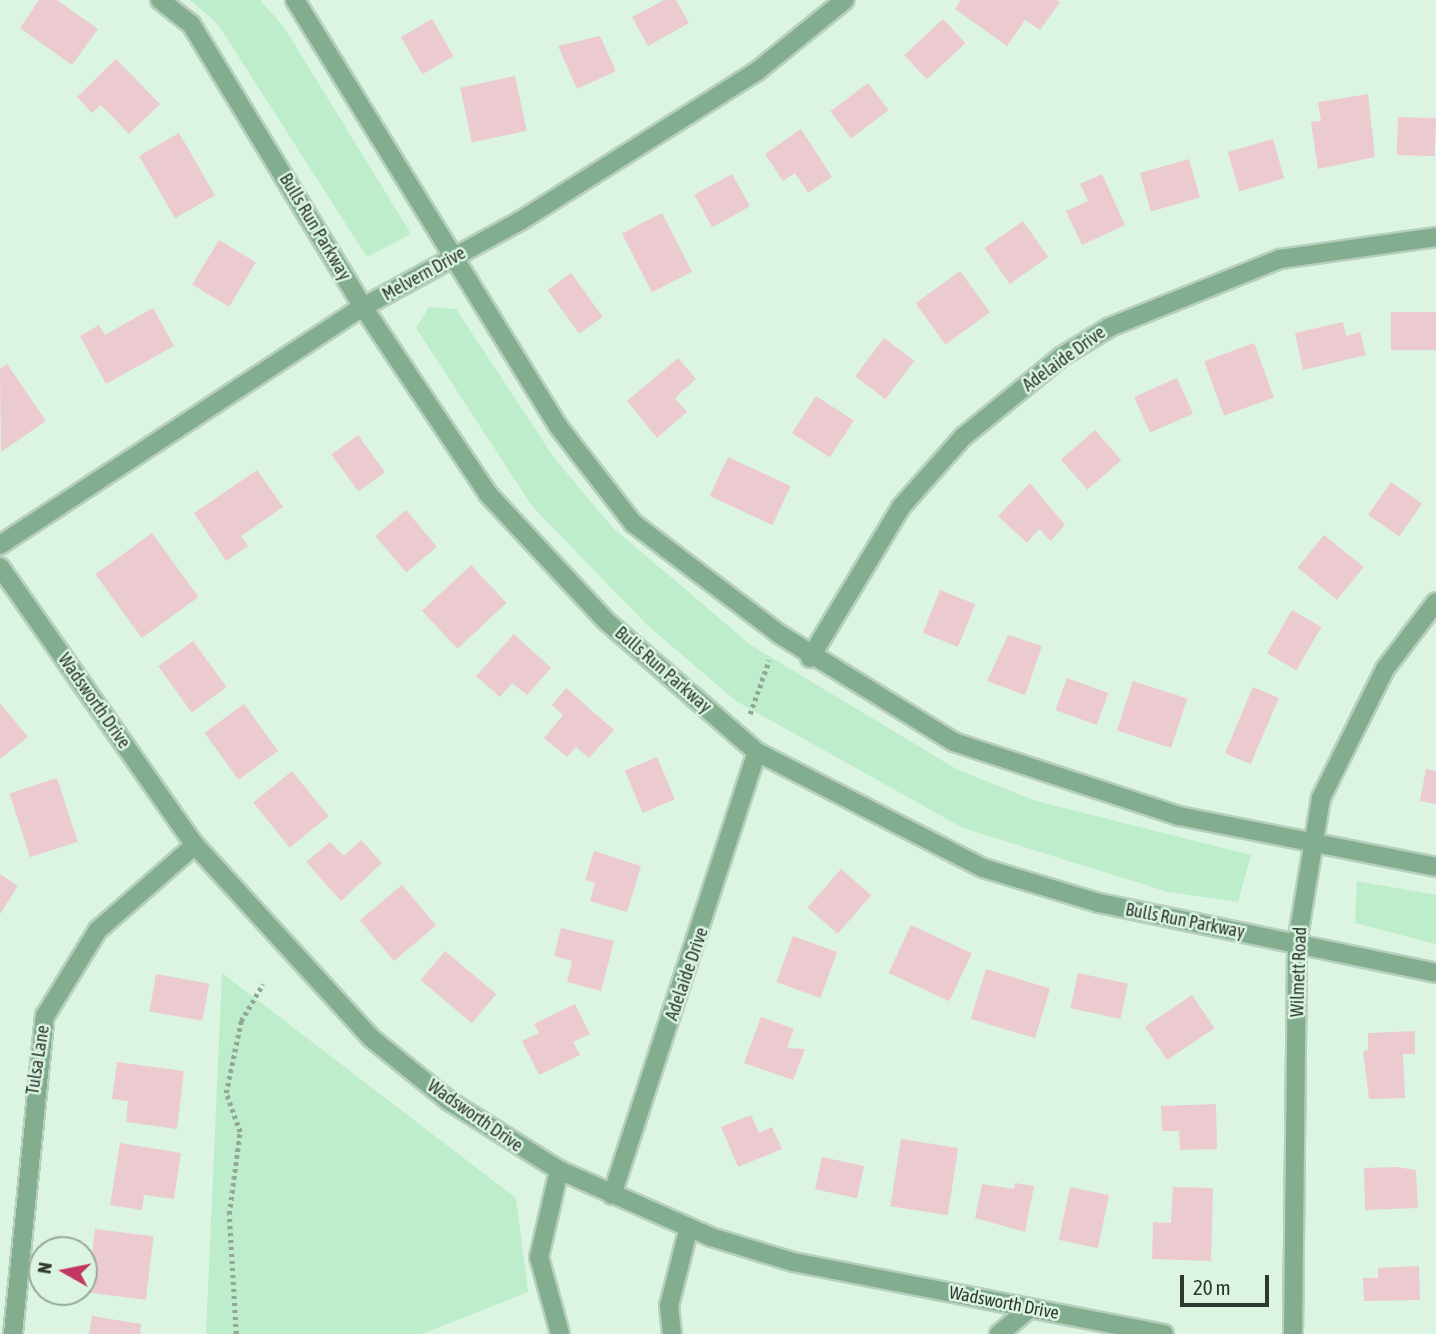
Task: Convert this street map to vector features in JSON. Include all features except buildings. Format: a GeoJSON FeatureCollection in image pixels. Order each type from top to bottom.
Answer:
{"type":"FeatureCollection","features":[{"type":"Feature","properties":{"kind":"street","name":"Bulls Run Parkway"},"geometry":{"type":"LineString","coordinates":[[160,0],[191,23],[363,307],[488,494],[605,620],[757,752],[983,868],[1099,903],[1436,973]]}},
{"type":"Feature","properties":{"kind":"street"},"geometry":{"type":"LineString","coordinates":[[295,0],[456,256],[558,426],[633,523],[810,657],[954,742],[1179,816],[1436,867]]}},
{"type":"Feature","properties":{"kind":"street","name":"Melvern Drive"},"geometry":{"type":"LineString","coordinates":[[0,545],[363,307],[456,256],[756,72],[845,0]]}},
{"type":"Feature","properties":{"kind":"street","name":"Adelaide Drive"},"geometry":{"type":"LineString","coordinates":[[810,657],[901,507],[963,437],[1062,357],[1110,327],[1280,259],[1436,236]]}},
{"type":"Feature","properties":{"kind":"street","name":"Wadsworth Drive"},"geometry":{"type":"LineString","coordinates":[[0,567],[195,845],[371,1038],[449,1101],[559,1170],[612,1195],[689,1227],[793,1262],[1164,1334]]}},
{"type":"Feature","properties":{"kind":"street","name":"Wilmett Road"},"geometry":{"type":"LineString","coordinates":[[1293,1334],[1297,943],[1321,798],[1385,669],[1436,602]]}},
{"type":"Feature","properties":{"kind":"street","name":"Adelaide Drive"},"geometry":{"type":"LineString","coordinates":[[612,1195],[757,752]]}},
{"type":"Feature","properties":{"kind":"street","name":"Tulsa Lane"},"geometry":{"type":"LineString","coordinates":[[13,1334],[45,1016],[98,930],[195,845]]}},
{"type":"Feature","properties":{"kind":"street"},"geometry":{"type":"LineString","coordinates":[[559,1170],[539,1257],[560,1334]]}},
{"type":"Feature","properties":{"kind":"street"},"geometry":{"type":"LineString","coordinates":[[672,1334],[669,1306],[689,1227]]}},
{"type":"Feature","properties":{"kind":"street"},"geometry":{"type":"LineString","coordinates":[[999,1334],[1030,1308]]}},
{"type":"Feature","properties":{"kind":"path"},"geometry":{"type":"LineString","coordinates":[[750,714],[769,660]]}},
{"type":"Feature","properties":{"kind":"path"},"geometry":{"type":"LineString","coordinates":[[236,1334],[229,1214],[240,1132],[226,1093],[240,1021],[263,984]]}},
{"type":"Feature","properties":{"kind":"green space"},"geometry":{"type":"Polygon","coordinates":[[[190,0],[260,0],[284,27],[411,234],[367,257],[217,23],[190,0]]]}},
{"type":"Feature","properties":{"kind":"green space"},"geometry":{"type":"Polygon","coordinates":[[[429,307],[456,309],[555,459],[613,528],[751,645],[958,770],[1036,801],[1251,855],[1238,902],[1168,892],[963,828],[736,701],[648,626],[532,506],[416,328],[429,307]]]}},
{"type":"Feature","properties":{"kind":"green space"},"geometry":{"type":"Polygon","coordinates":[[[1357,881],[1436,895],[1436,944],[1355,923],[1357,881]]]}},
{"type":"Feature","properties":{"kind":"green space"},"geometry":{"type":"Polygon","coordinates":[[[222,973],[516,1198],[528,1292],[422,1334],[206,1334],[222,973]]]}}]}
